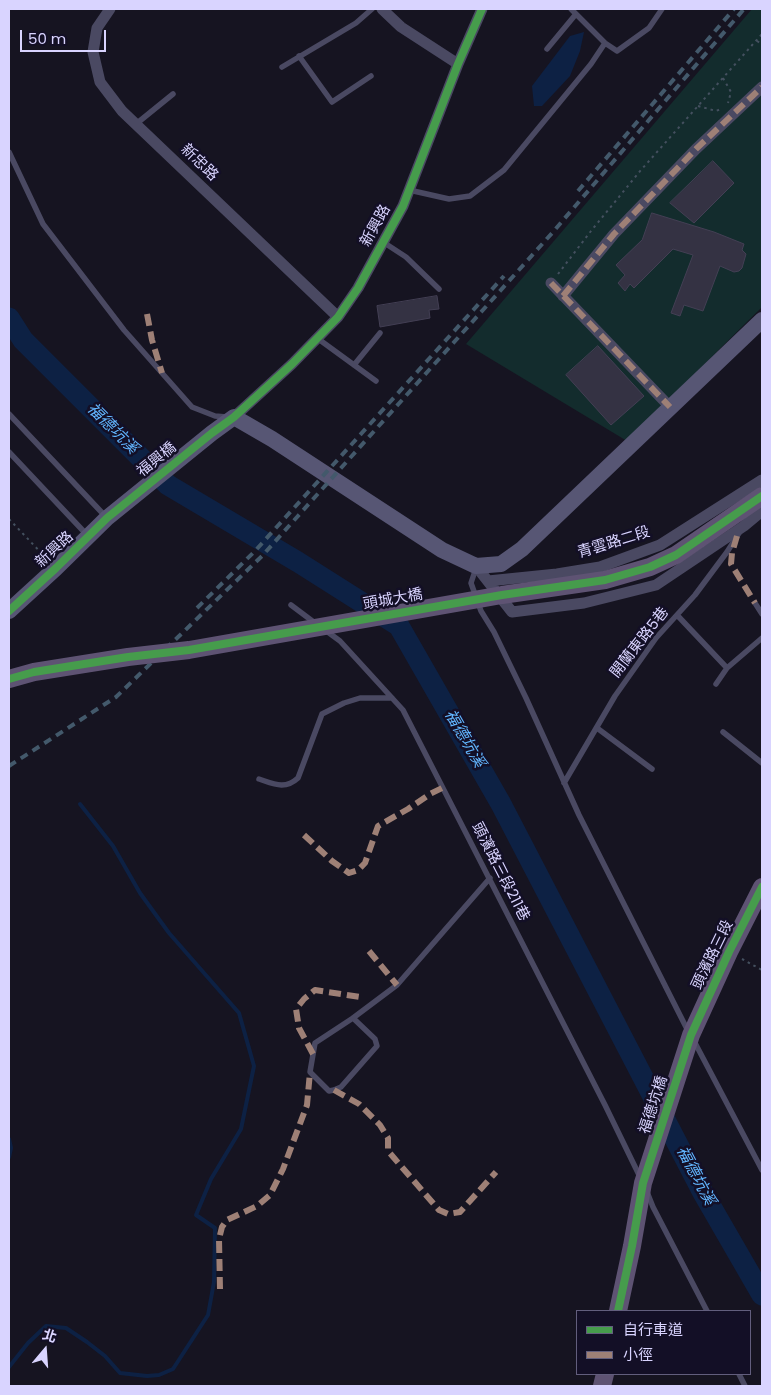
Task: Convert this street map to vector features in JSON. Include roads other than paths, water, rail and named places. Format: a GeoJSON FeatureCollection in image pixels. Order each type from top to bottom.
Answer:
{"type":"FeatureCollection","features":[{"type":"Feature","properties":{"kind":"main road","name":"頭城大橋"},"geometry":{"type":"LineString","coordinates":[[9,679],[34,672],[189,650],[502,595],[605,580],[650,567],[676,555],[762,496]]}},
{"type":"Feature","properties":{"kind":"main road","name":"頭濱路三段"},"geometry":{"type":"LineString","coordinates":[[691,1035],[729,952],[762,887]]}},
{"type":"Feature","properties":{"kind":"main road","name":"福德坑橋"},"geometry":{"type":"LineString","coordinates":[[643,1183],[691,1035]]}},
{"type":"Feature","properties":{"kind":"main road"},"geometry":{"type":"LineString","coordinates":[[618,1310],[643,1183]]}},
{"type":"Feature","properties":{"kind":"street","name":"新忠路"},"geometry":{"type":"LineString","coordinates":[[110,9],[98,28],[93,52],[100,82],[122,110],[136,124],[338,317]]}},
{"type":"Feature","properties":{"kind":"street"},"geometry":{"type":"LineString","coordinates":[[382,9],[401,27],[458,64]]}},
{"type":"Feature","properties":{"kind":"street","name":"新興路"},"geometry":{"type":"LineString","coordinates":[[234,418],[292,364],[338,317],[358,288],[403,206],[458,64],[482,9]]}},
{"type":"Feature","properties":{"kind":"street"},"geometry":{"type":"LineString","coordinates":[[563,296],[614,234],[696,149],[762,87]]}},
{"type":"Feature","properties":{"kind":"street"},"geometry":{"type":"LineString","coordinates":[[551,283],[670,407]]}},
{"type":"Feature","properties":{"kind":"street"},"geometry":{"type":"LineString","coordinates":[[476,566],[501,564],[522,549],[762,320]]}},
{"type":"Feature","properties":{"kind":"street"},"geometry":{"type":"LineString","coordinates":[[234,418],[272,439],[442,550],[476,566],[512,612],[584,603],[656,585],[744,526],[762,511]]}},
{"type":"Feature","properties":{"kind":"street","name":"福興橋"},"geometry":{"type":"LineString","coordinates":[[114,514],[212,433],[234,418]]}},
{"type":"Feature","properties":{"kind":"street","name":"青雲路二段"},"geometry":{"type":"LineString","coordinates":[[488,582],[600,567],[660,545],[762,480]]}},
{"type":"Feature","properties":{"kind":"street","name":"新興路"},"geometry":{"type":"LineString","coordinates":[[9,611],[114,514]]}},
{"type":"Feature","properties":{"kind":"lane"},"geometry":{"type":"LineString","coordinates":[[282,67],[356,23],[372,9]]}},
{"type":"Feature","properties":{"kind":"lane"},"geometry":{"type":"LineString","coordinates":[[571,9],[605,43],[617,51],[649,28],[662,9]]}},
{"type":"Feature","properties":{"kind":"lane"},"geometry":{"type":"LineString","coordinates":[[548,48],[576,14]]}},
{"type":"Feature","properties":{"kind":"lane"},"geometry":{"type":"LineString","coordinates":[[409,190],[449,199],[470,196],[504,170],[592,64],[605,43]]}},
{"type":"Feature","properties":{"kind":"lane"},"geometry":{"type":"LineString","coordinates":[[299,56],[332,102],[371,76]]}},
{"type":"Feature","properties":{"kind":"lane"},"geometry":{"type":"LineString","coordinates":[[136,124],[173,94]]}},
{"type":"Feature","properties":{"kind":"lane"},"geometry":{"type":"LineString","coordinates":[[9,152],[43,224],[124,330],[192,406],[215,416],[234,418]]}},
{"type":"Feature","properties":{"kind":"lane"},"geometry":{"type":"LineString","coordinates":[[383,242],[406,257],[439,289]]}},
{"type":"Feature","properties":{"kind":"lane"},"geometry":{"type":"LineString","coordinates":[[354,365],[380,333]]}},
{"type":"Feature","properties":{"kind":"lane"},"geometry":{"type":"LineString","coordinates":[[317,338],[376,381]]}},
{"type":"Feature","properties":{"kind":"lane"},"geometry":{"type":"LineString","coordinates":[[9,414],[114,514]]}},
{"type":"Feature","properties":{"kind":"lane"},"geometry":{"type":"LineString","coordinates":[[9,452],[89,537]]}},
{"type":"Feature","properties":{"kind":"lane","name":"開蘭東路5巷"},"geometry":{"type":"LineString","coordinates":[[564,783],[615,696],[656,638],[695,595],[744,526]]}},
{"type":"Feature","properties":{"kind":"lane"},"geometry":{"type":"LineString","coordinates":[[476,566],[472,583],[481,611],[494,632],[526,698],[564,783],[614,886],[762,1170]]}},
{"type":"Feature","properties":{"kind":"lane"},"geometry":{"type":"LineString","coordinates":[[754,603],[762,614]]}},
{"type":"Feature","properties":{"kind":"lane","name":"頭濱路三段211巷"},"geometry":{"type":"LineString","coordinates":[[291,605],[340,641],[403,710],[605,1105],[653,1207],[706,1310]]}},
{"type":"Feature","properties":{"kind":"lane"},"geometry":{"type":"LineString","coordinates":[[677,616],[727,668]]}},
{"type":"Feature","properties":{"kind":"lane"},"geometry":{"type":"LineString","coordinates":[[716,684],[727,668],[762,638]]}},
{"type":"Feature","properties":{"kind":"lane"},"geometry":{"type":"LineString","coordinates":[[259,778],[278,786],[292,783],[298,778],[322,714],[344,703],[360,698],[392,698]]}},
{"type":"Feature","properties":{"kind":"lane"},"geometry":{"type":"LineString","coordinates":[[597,728],[652,769]]}},
{"type":"Feature","properties":{"kind":"lane"},"geometry":{"type":"LineString","coordinates":[[723,732],[762,763]]}},
{"type":"Feature","properties":{"kind":"lane"},"geometry":{"type":"LineString","coordinates":[[353,1018],[375,1039],[377,1046],[340,1087],[329,1091],[310,1072],[315,1043],[353,1018],[397,985],[490,878]]}},
{"type":"Feature","properties":{"kind":"lane"},"geometry":{"type":"LineString","coordinates":[[740,1375],[746,1386]]}},
{"type":"Feature","properties":{"kind":"water"},"geometry":{"type":"Polygon","coordinates":[[[584,32],[580,51],[570,76],[542,106],[534,106],[532,86],[570,36],[584,32]]]}},
{"type":"Feature","properties":{"kind":"waterway","name":"福德坑溪"},"geometry":{"type":"LineString","coordinates":[[9,318],[23,340],[168,485],[298,562],[399,626],[501,804],[702,1191],[762,1295]]}},
{"type":"Feature","properties":{"kind":"waterway"},"geometry":{"type":"LineString","coordinates":[[9,1367],[28,1343],[46,1326],[66,1328],[105,1356],[120,1373],[147,1376],[159,1375],[173,1369],[208,1315],[214,1282],[215,1228],[196,1215],[211,1179],[241,1129],[254,1066],[239,1013],[169,933],[140,893],[113,846],[80,804]]}},
{"type":"Feature","properties":{"kind":"waterway"},"geometry":{"type":"LineString","coordinates":[[9,1139],[11,1148],[9,1157]]}},
{"type":"Feature","properties":{"kind":"railway"},"geometry":{"type":"LineString","coordinates":[[578,191],[734,9]]}},
{"type":"Feature","properties":{"kind":"railway"},"geometry":{"type":"LineString","coordinates":[[9,766],[116,697],[262,556],[553,232],[744,9]]}},
{"type":"Feature","properties":{"kind":"railway"},"geometry":{"type":"LineString","coordinates":[[197,608],[255,551],[504,276]]}}]}
